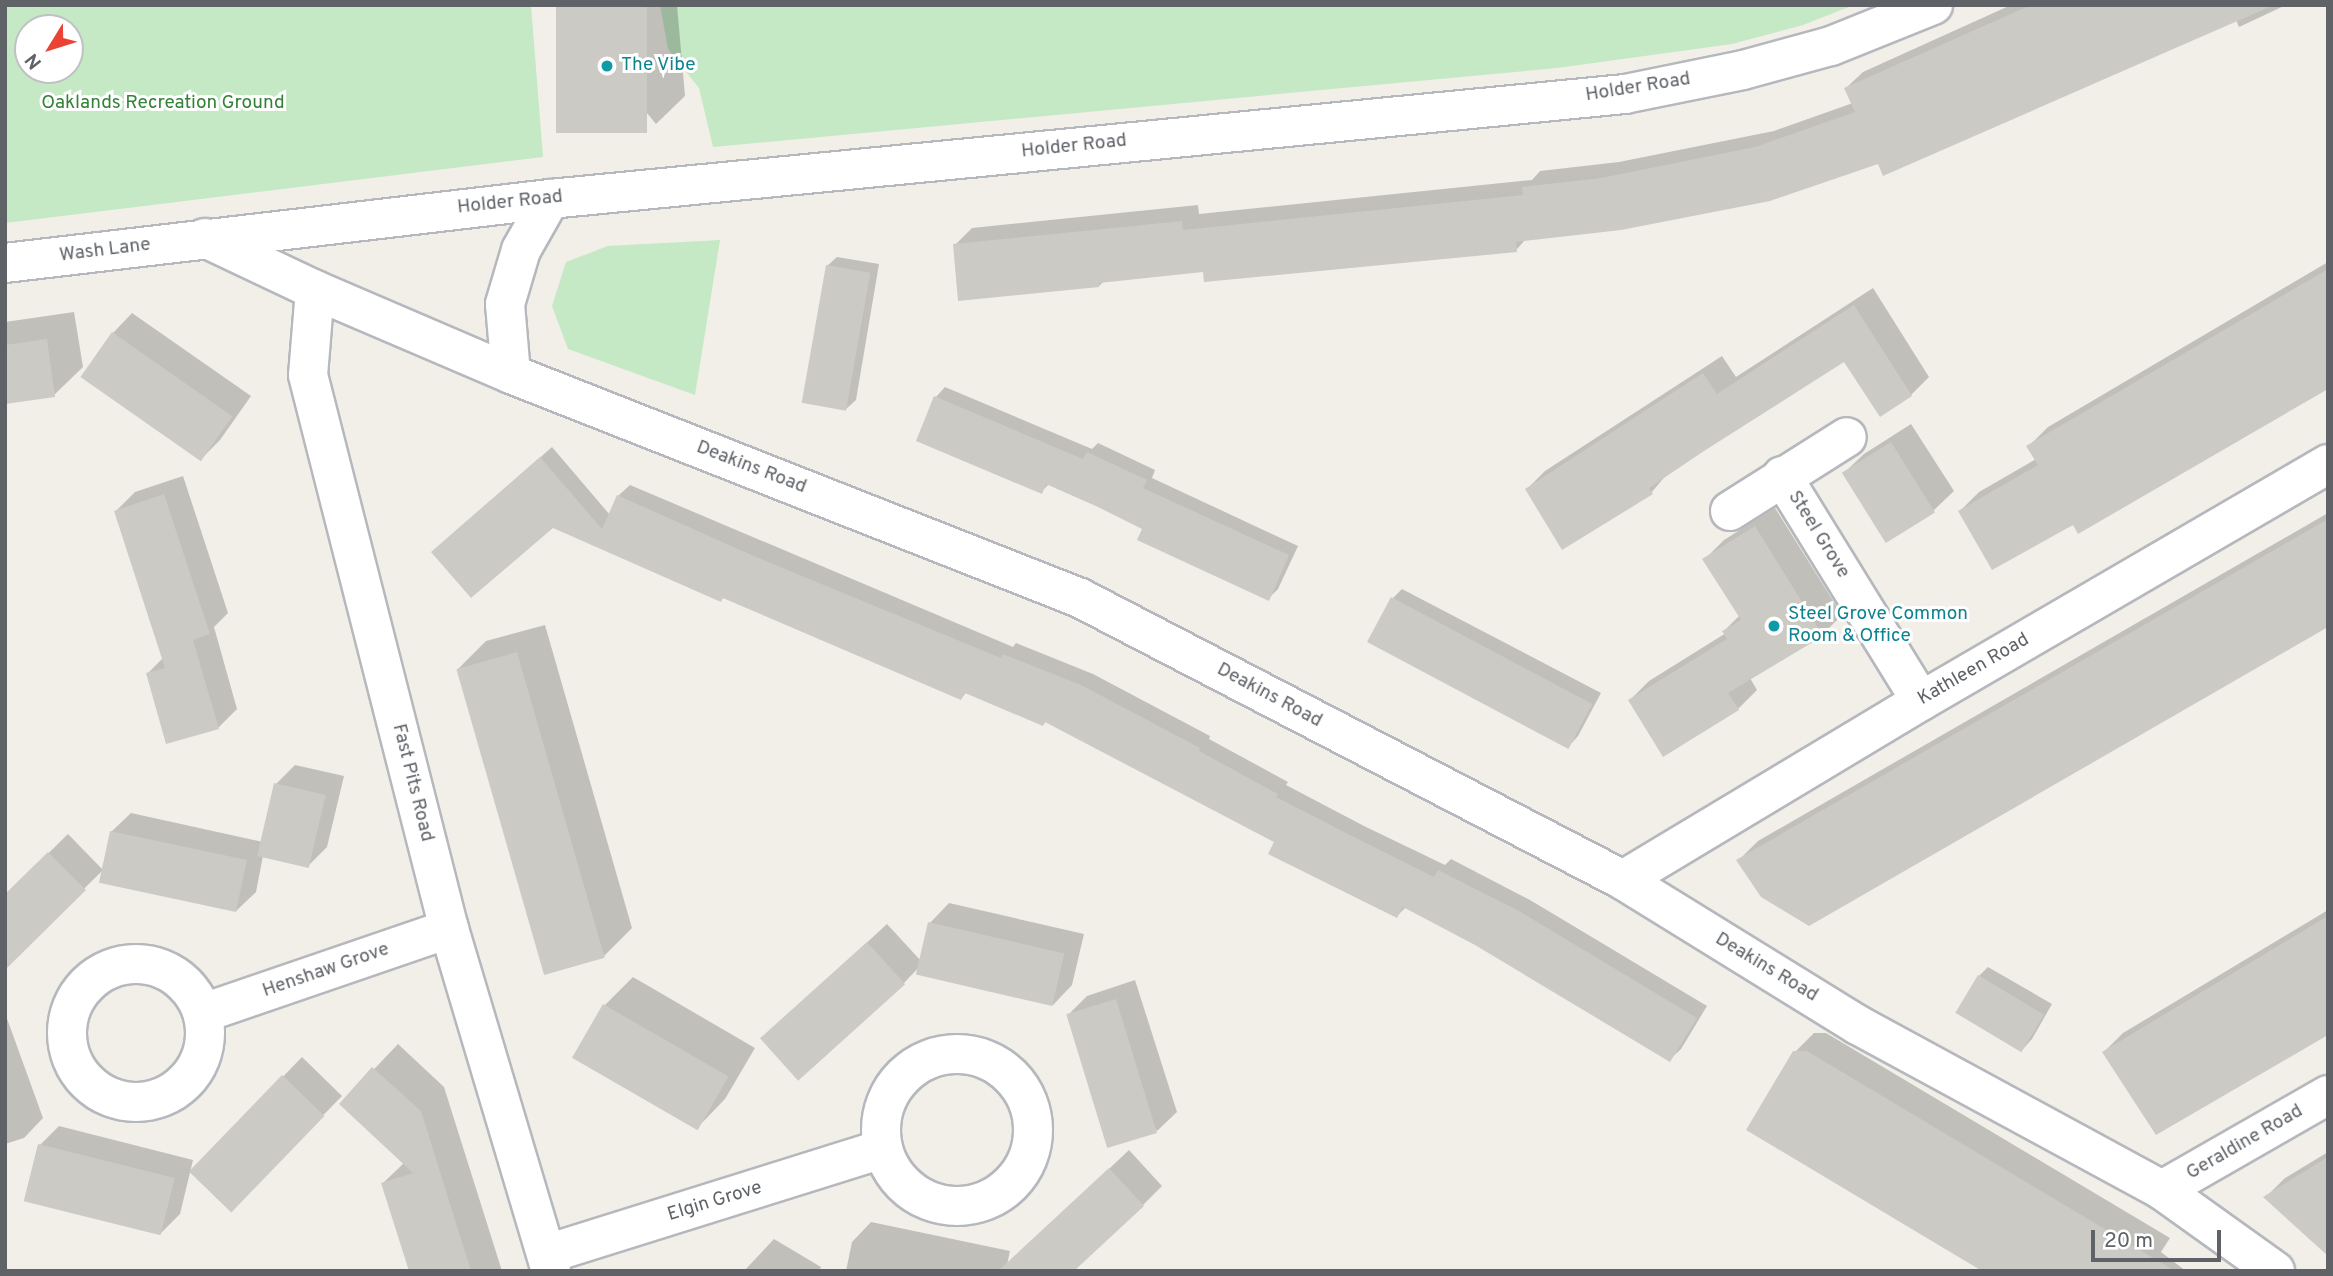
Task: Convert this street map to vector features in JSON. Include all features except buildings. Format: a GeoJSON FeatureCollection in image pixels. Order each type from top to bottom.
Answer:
{"type":"FeatureCollection","features":[{"type":"Feature","properties":{"kind":"street","name":"Holder Road"},"geometry":{"type":"LineString","coordinates":[[205,238],[550,199],[1625,94],[1743,70],[1831,46],[1933,5]]}},
{"type":"Feature","properties":{"kind":"street"},"geometry":{"type":"LineString","coordinates":[[511,374],[505,304],[520,250],[550,199]]}},
{"type":"Feature","properties":{"kind":"street","name":"Wash Lane"},"geometry":{"type":"LineString","coordinates":[[5,263],[205,238]]}},
{"type":"Feature","properties":{"kind":"street","name":"Deakins Road"},"geometry":{"type":"LineString","coordinates":[[205,238],[315,290],[511,374],[1080,598],[1623,880],[1858,1024],[2162,1190],[2275,1271]]}},
{"type":"Feature","properties":{"kind":"street","name":"Fast Pits Road"},"geometry":{"type":"LineString","coordinates":[[315,290],[308,375],[449,929],[549,1262]]}},
{"type":"Feature","properties":{"kind":"street","name":"Steel Grove"},"geometry":{"type":"LineString","coordinates":[[1730,511],[1847,437]]}},
{"type":"Feature","properties":{"kind":"street","name":"Kathleen Road"},"geometry":{"type":"LineString","coordinates":[[1623,880],[1921,701],[2328,464]]}},
{"type":"Feature","properties":{"kind":"street","name":"Steel Grove"},"geometry":{"type":"LineString","coordinates":[[1782,476],[1921,701]]}},
{"type":"Feature","properties":{"kind":"street","name":"Henshaw Grove"},"geometry":{"type":"LineString","coordinates":[[203,1013],[449,929]]}},
{"type":"Feature","properties":{"kind":"street","name":"Geraldine Road"},"geometry":{"type":"LineString","coordinates":[[2162,1190],[2328,1096]]}},
{"type":"Feature","properties":{"kind":"street","name":"Elgin Grove"},"geometry":{"type":"LineString","coordinates":[[549,1262],[883,1149]]}},
{"type":"Feature","properties":{"kind":"green space","name":"Oaklands Recreation Ground"},"geometry":{"type":"Polygon","coordinates":[[[5,5],[531,5],[543,157],[5,223],[5,5]]]}},
{"type":"Feature","properties":{"kind":"green space"},"geometry":{"type":"Polygon","coordinates":[[[660,5],[1854,5],[1803,25],[1732,44],[1557,68],[713,147],[699,88],[668,49],[660,5]]]}},
{"type":"Feature","properties":{"kind":"green space"},"geometry":{"type":"Polygon","coordinates":[[[720,240],[695,395],[568,349],[552,306],[566,262],[608,246],[720,240]]]}},
{"type":"Feature","properties":{"kind":"place","name":"The Vibe"},"geometry":{"type":"Point","coordinates":[607,66]}},
{"type":"Feature","properties":{"kind":"place","name":"Steel Grove Common Room & Office"},"geometry":{"type":"Point","coordinates":[1774,626]}}]}
